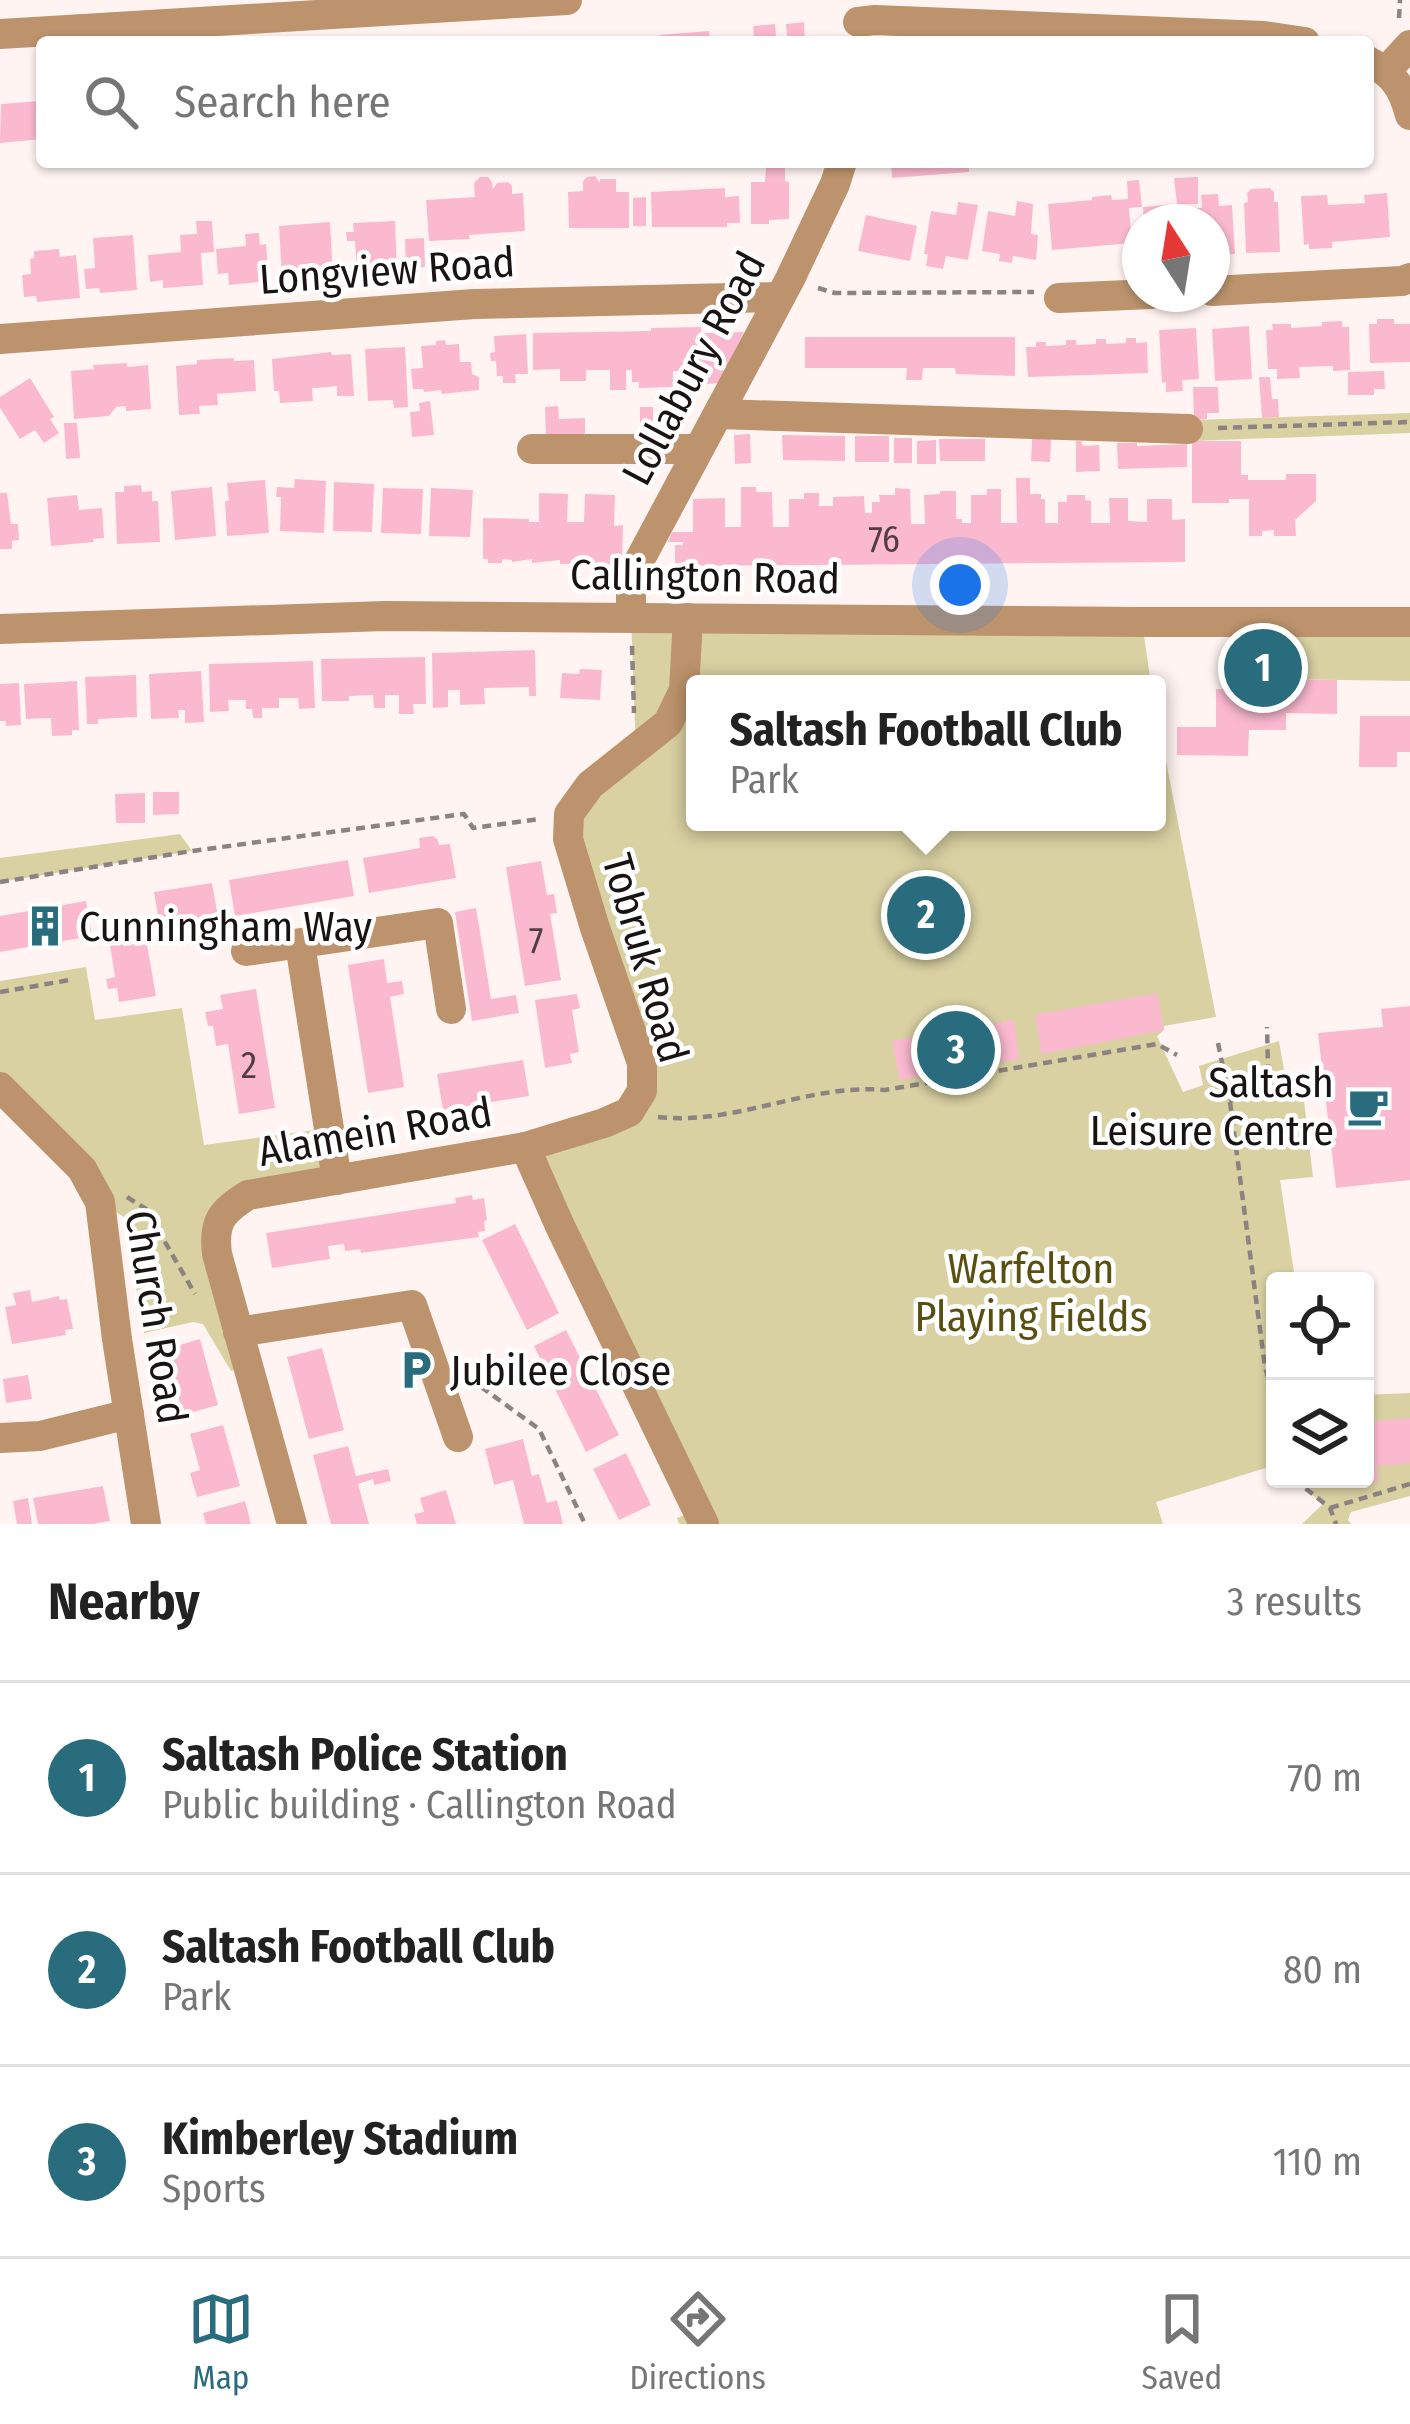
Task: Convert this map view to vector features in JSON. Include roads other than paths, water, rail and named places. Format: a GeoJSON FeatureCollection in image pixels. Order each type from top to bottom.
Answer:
{"type":"FeatureCollection","features":[{"type":"Feature","properties":{"kind":"street"},"geometry":{"type":"LineString","coordinates":[[0,34],[307,8],[567,0]]}},
{"type":"Feature","properties":{"kind":"street"},"geometry":{"type":"LineString","coordinates":[[853,21],[1029,14],[1264,36]]}},
{"type":"Feature","properties":{"kind":"street"},"geometry":{"type":"LineString","coordinates":[[1410,45],[1377,65],[1406,99],[1410,115]]}},
{"type":"Feature","properties":{"kind":"street","name":"Lollabury Road"},"geometry":{"type":"LineString","coordinates":[[631,616],[637,565],[785,288],[840,168]]}},
{"type":"Feature","properties":{"kind":"street"},"geometry":{"type":"LineString","coordinates":[[1230,290],[1410,278]]}},
{"type":"Feature","properties":{"kind":"street","name":"Longview Road"},"geometry":{"type":"LineString","coordinates":[[0,339],[474,304],[785,288]]}},
{"type":"Feature","properties":{"kind":"street"},"geometry":{"type":"LineString","coordinates":[[1059,297],[1122,295]]}},
{"type":"Feature","properties":{"kind":"street"},"geometry":{"type":"LineString","coordinates":[[719,414],[1188,429]]}},
{"type":"Feature","properties":{"kind":"street"},"geometry":{"type":"LineString","coordinates":[[532,449],[698,449]]}},
{"type":"Feature","properties":{"kind":"street","name":"Callington Road"},"geometry":{"type":"LineString","coordinates":[[0,629],[385,616],[1410,622]]}},
{"type":"Feature","properties":{"kind":"street","name":"Tobruk Road"},"geometry":{"type":"LineString","coordinates":[[525,1147],[628,1112],[642,1091],[642,1063],[568,839],[569,814],[590,785],[668,723],[684,690],[688,618]]}},
{"type":"Feature","properties":{"kind":"street"},"geometry":{"type":"LineString","coordinates":[[246,951],[438,923],[451,1009]]}},
{"type":"Feature","properties":{"kind":"street"},"geometry":{"type":"LineString","coordinates":[[300,944],[337,1180]]}},
{"type":"Feature","properties":{"kind":"street","name":"Church Road"},"geometry":{"type":"LineString","coordinates":[[0,1087],[82,1169],[100,1202],[146,1524]]}},
{"type":"Feature","properties":{"kind":"street","name":"Alamein Road"},"geometry":{"type":"LineString","coordinates":[[292,1524],[214,1232],[229,1208],[248,1195],[525,1147],[704,1524]]}},
{"type":"Feature","properties":{"kind":"street"},"geometry":{"type":"LineString","coordinates":[[238,1332],[412,1304],[458,1437]]}},
{"type":"Feature","properties":{"kind":"street"},"geometry":{"type":"LineString","coordinates":[[0,1438],[40,1436],[129,1414]]}},
{"type":"Feature","properties":{"kind":"place","name":"Saltash Police Station"},"geometry":{"type":"Point","coordinates":[1263,668]}},
{"type":"Feature","properties":{"kind":"place","name":"Saltash Football Club"},"geometry":{"type":"Point","coordinates":[926,915]}},
{"type":"Feature","properties":{"kind":"place","name":"Cunningham Way"},"geometry":{"type":"Point","coordinates":[45,926]}},
{"type":"Feature","properties":{"kind":"place","name":"Kimberley Stadium"},"geometry":{"type":"Point","coordinates":[956,1050]}},
{"type":"Feature","properties":{"kind":"place","name":"Saltash Leisure Centre"},"geometry":{"type":"Point","coordinates":[1368,1106]}},
{"type":"Feature","properties":{"kind":"place","name":"Jubilee Close"},"geometry":{"type":"Point","coordinates":[416,1370]}},
{"type":"Feature","properties":{"kind":"park label","name":"Warfelton Playing Fields"},"geometry":{"type":"Point","coordinates":[1031,1292]}}]}
